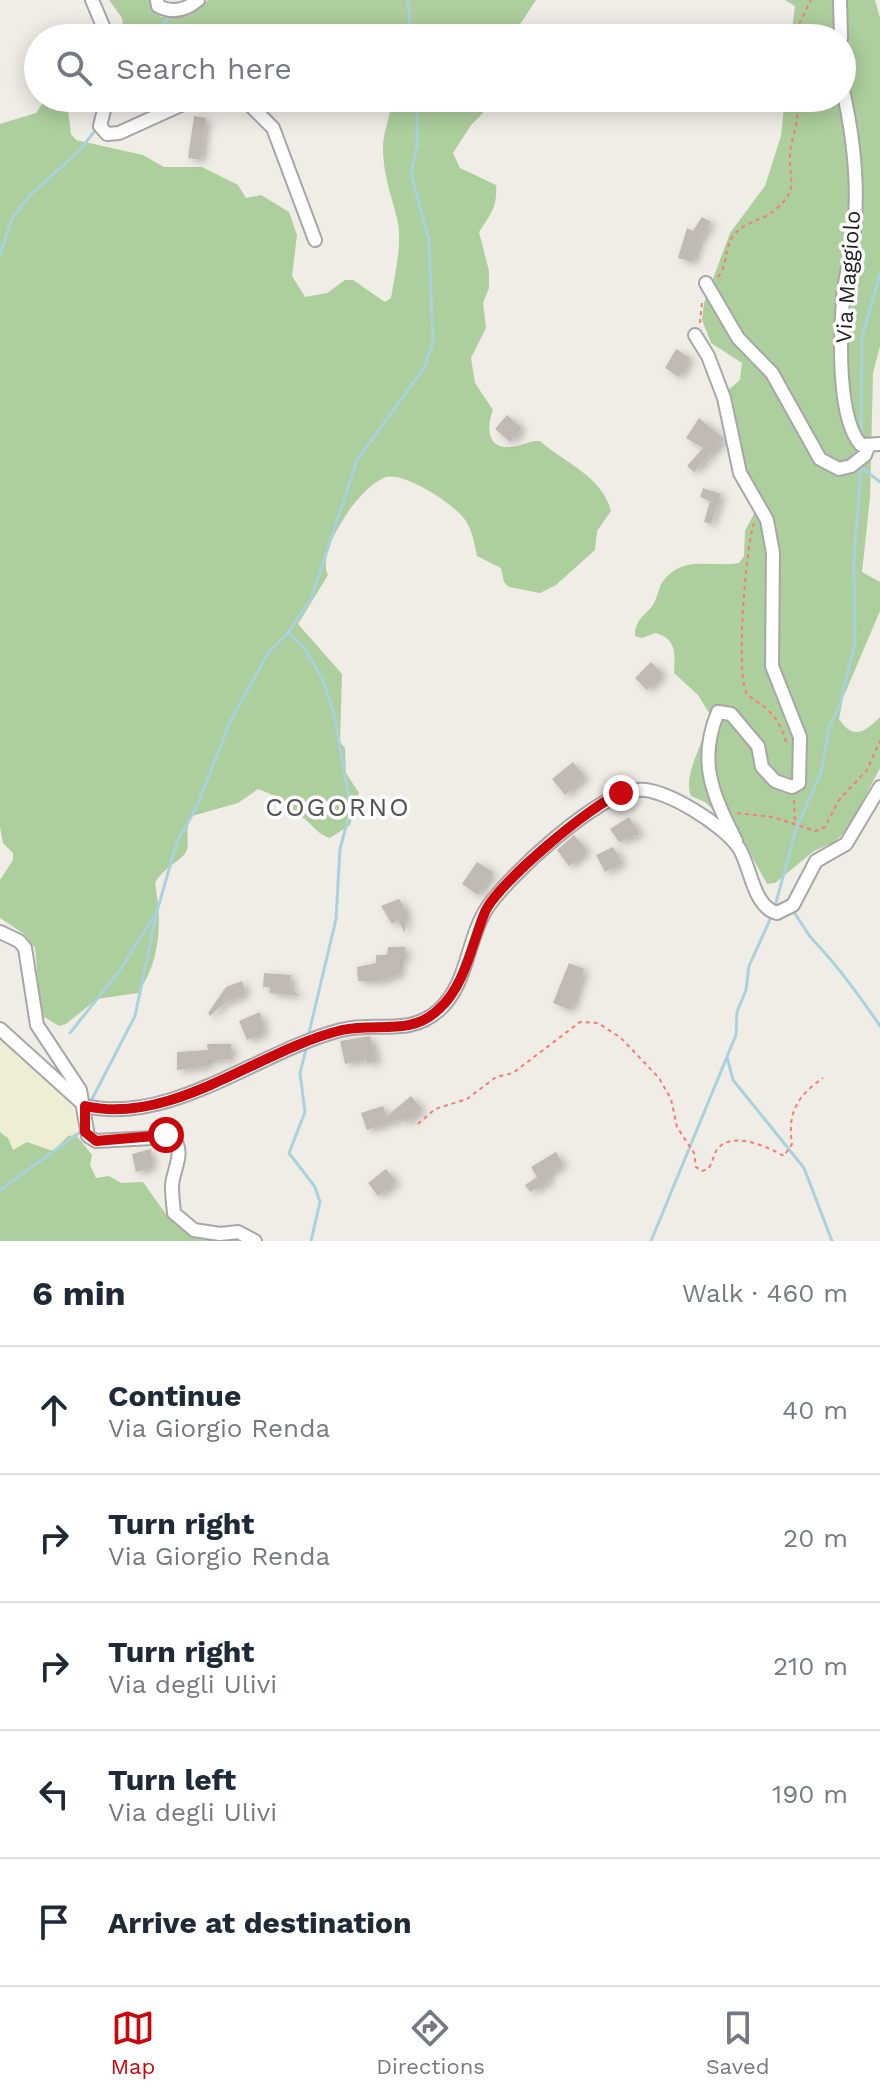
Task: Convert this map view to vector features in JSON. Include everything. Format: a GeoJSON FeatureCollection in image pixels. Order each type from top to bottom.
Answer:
{"type":"FeatureCollection","features":[{"type":"Feature","properties":{"kind":"street"},"geometry":{"type":"LineString","coordinates":[[92,0],[102,24]]}},
{"type":"Feature","properties":{"kind":"street"},"geometry":{"type":"LineString","coordinates":[[157,0],[158,6],[167,11],[189,8],[198,0]]}},
{"type":"Feature","properties":{"kind":"street"},"geometry":{"type":"LineString","coordinates":[[840,0],[841,24]]}},
{"type":"Feature","properties":{"kind":"street"},"geometry":{"type":"LineString","coordinates":[[104,112],[100,126],[107,134],[119,133],[165,112]]}},
{"type":"Feature","properties":{"kind":"street"},"geometry":{"type":"LineString","coordinates":[[257,112],[273,128],[315,240]]}},
{"type":"Feature","properties":{"kind":"street","name":"Via Maggiolo"},"geometry":{"type":"LineString","coordinates":[[848,112],[852,130],[855,232],[843,298],[842,360],[848,418],[854,437],[874,446]]}},
{"type":"Feature","properties":{"kind":"street"},"geometry":{"type":"LineString","coordinates":[[706,283],[738,338],[772,373],[820,459],[839,469],[851,466],[874,446]]}},
{"type":"Feature","properties":{"kind":"street"},"geometry":{"type":"LineString","coordinates":[[695,335],[708,356],[724,398],[740,473],[767,520],[773,553],[772,666],[800,737],[799,783],[792,787],[775,781],[762,767],[758,746],[731,714],[718,712],[706,751],[718,805],[762,904],[772,911],[783,912],[793,905],[816,861],[846,844],[880,787]]}},
{"type":"Feature","properties":{"kind":"street"},"geometry":{"type":"LineString","coordinates":[[0,1029],[85,1106],[130,1112],[341,1030],[390,1029],[422,1023],[449,1000],[486,909],[563,832],[605,799],[639,789],[659,792],[691,808],[738,846]]}},
{"type":"Feature","properties":{"kind":"street"},"geometry":{"type":"LineString","coordinates":[[0,932],[19,941],[25,948],[37,1025],[80,1090],[85,1106],[84,1128],[92,1139],[131,1141],[166,1135],[175,1140],[179,1154],[172,1184],[174,1213],[194,1230],[220,1234],[238,1232],[255,1241]]}},
{"type":"Feature","properties":{"kind":"path"},"geometry":{"type":"LineString","coordinates":[[799,24],[811,0]]}},
{"type":"Feature","properties":{"kind":"path"},"geometry":{"type":"LineString","coordinates":[[706,283],[716,280],[723,271],[731,239],[742,227],[773,212],[790,193],[794,177],[790,160],[799,125],[798,112]]}},
{"type":"Feature","properties":{"kind":"path"},"geometry":{"type":"LineString","coordinates":[[695,335],[700,323],[701,297]]}},
{"type":"Feature","properties":{"kind":"path"},"geometry":{"type":"LineString","coordinates":[[760,507],[751,530],[744,580],[742,677],[748,694],[779,723],[788,752]]}},
{"type":"Feature","properties":{"kind":"path"},"geometry":{"type":"LineString","coordinates":[[718,805],[728,806],[734,813],[795,824],[815,831],[825,827],[839,800],[867,770],[880,741]]}},
{"type":"Feature","properties":{"kind":"path"},"geometry":{"type":"LineString","coordinates":[[792,787],[795,824]]}},
{"type":"Feature","properties":{"kind":"path"},"geometry":{"type":"LineString","coordinates":[[418,1124],[435,1109],[467,1099],[496,1077],[513,1073],[580,1022],[598,1023],[621,1038],[659,1078],[671,1099],[677,1127],[694,1153],[696,1167],[702,1171],[708,1169],[716,1152],[730,1142],[743,1141],[784,1156],[792,1144],[789,1129],[795,1101],[823,1078]]}},
{"type":"Feature","properties":{"kind":"green space"},"geometry":{"type":"Polygon","coordinates":[[[109,0],[150,0],[161,17],[190,15],[208,0],[536,0],[520,24],[123,24],[109,0]]]}},
{"type":"Feature","properties":{"kind":"green space"},"geometry":{"type":"Polygon","coordinates":[[[785,0],[875,0],[880,18],[880,346],[873,373],[870,498],[862,572],[880,582],[880,611],[843,698],[839,719],[849,730],[859,732],[880,717],[880,768],[849,827],[835,842],[814,851],[775,883],[767,884],[740,835],[705,802],[691,796],[689,778],[711,716],[698,695],[674,673],[674,653],[668,639],[656,633],[642,638],[635,636],[635,630],[653,605],[661,584],[671,573],[689,565],[739,563],[744,556],[745,531],[760,502],[747,474],[727,391],[740,380],[742,363],[711,343],[702,320],[704,303],[730,233],[765,186],[781,136],[784,112],[856,112],[856,24],[793,24],[795,6],[785,0]]]}},
{"type":"Feature","properties":{"kind":"green space"},"geometry":{"type":"Polygon","coordinates":[[[68,112],[71,134],[76,140],[143,155],[164,167],[202,167],[238,185],[246,198],[261,195],[289,212],[297,235],[292,276],[305,297],[327,293],[345,280],[353,280],[385,302],[391,298],[399,238],[383,152],[390,112],[483,112],[453,153],[460,168],[496,185],[494,205],[479,232],[489,271],[489,288],[483,303],[486,328],[471,358],[475,383],[493,410],[490,435],[502,447],[540,441],[591,480],[600,489],[611,511],[597,531],[595,550],[556,585],[540,593],[509,587],[504,582],[501,568],[477,556],[470,530],[462,516],[427,490],[405,479],[387,477],[365,491],[334,535],[326,564],[328,575],[298,624],[342,674],[340,742],[345,748],[346,773],[359,793],[350,825],[330,838],[302,817],[288,812],[273,795],[258,789],[238,803],[192,816],[186,852],[155,883],[159,912],[158,940],[151,967],[138,993],[97,999],[66,1024],[59,1026],[41,1015],[35,948],[24,934],[0,918],[0,880],[13,860],[13,853],[3,843],[0,827],[0,124],[36,113],[68,112]]]}},
{"type":"Feature","properties":{"kind":"green space"},"geometry":{"type":"Polygon","coordinates":[[[0,1039],[52,1084],[77,1115],[76,1135],[68,1136],[53,1151],[27,1142],[12,1150],[8,1138],[0,1132],[0,1039]]]}},
{"type":"Feature","properties":{"kind":"green space"},"geometry":{"type":"Polygon","coordinates":[[[0,1132],[8,1138],[13,1150],[27,1142],[53,1151],[68,1136],[76,1135],[92,1155],[90,1165],[96,1178],[109,1176],[121,1183],[143,1182],[168,1217],[186,1231],[247,1241],[0,1241],[0,1132]]]}},
{"type":"Feature","properties":{"kind":"building"},"geometry":{"type":"Polygon","coordinates":[[[194,116],[206,118],[201,160],[188,158],[194,116]]]}},
{"type":"Feature","properties":{"kind":"building"},"geometry":{"type":"Polygon","coordinates":[[[702,217],[711,222],[699,242],[693,262],[678,258],[687,228],[693,231],[702,217]]]}},
{"type":"Feature","properties":{"kind":"building"},"geometry":{"type":"Polygon","coordinates":[[[676,349],[690,358],[679,377],[665,368],[676,349]]]}},
{"type":"Feature","properties":{"kind":"building"},"geometry":{"type":"Polygon","coordinates":[[[507,415],[522,428],[510,442],[495,429],[507,415]]]}},
{"type":"Feature","properties":{"kind":"building"},"geometry":{"type":"Polygon","coordinates":[[[699,418],[724,439],[694,472],[687,466],[703,448],[686,438],[699,418]]]}},
{"type":"Feature","properties":{"kind":"building"},"geometry":{"type":"Polygon","coordinates":[[[703,488],[721,494],[711,524],[704,522],[710,501],[700,497],[703,488]]]}},
{"type":"Feature","properties":{"kind":"building"},"geometry":{"type":"Polygon","coordinates":[[[651,662],[663,674],[647,690],[635,678],[651,662]]]}},
{"type":"Feature","properties":{"kind":"building"},"geometry":{"type":"Polygon","coordinates":[[[573,762],[585,777],[565,795],[552,779],[573,762]]]}},
{"type":"Feature","properties":{"kind":"building"},"geometry":{"type":"Polygon","coordinates":[[[629,817],[640,834],[619,842],[610,829],[629,817]]]}},
{"type":"Feature","properties":{"kind":"building"},"geometry":{"type":"Polygon","coordinates":[[[574,835],[587,851],[569,866],[557,850],[574,835]]]}},
{"type":"Feature","properties":{"kind":"building"},"geometry":{"type":"Polygon","coordinates":[[[613,847],[622,863],[605,872],[596,855],[613,847]]]}},
{"type":"Feature","properties":{"kind":"building"},"geometry":{"type":"Polygon","coordinates":[[[477,862],[493,872],[478,895],[462,884],[477,862]]]}},
{"type":"Feature","properties":{"kind":"building"},"geometry":{"type":"Polygon","coordinates":[[[399,899],[406,911],[405,933],[398,920],[392,924],[381,906],[399,899]]]}},
{"type":"Feature","properties":{"kind":"building"},"geometry":{"type":"Polygon","coordinates":[[[388,947],[405,947],[405,959],[400,959],[400,974],[379,981],[358,981],[357,967],[376,963],[376,955],[387,955],[388,947]]]}},
{"type":"Feature","properties":{"kind":"building"},"geometry":{"type":"Polygon","coordinates":[[[569,963],[584,969],[571,1010],[553,1003],[569,963]]]}},
{"type":"Feature","properties":{"kind":"building"},"geometry":{"type":"Polygon","coordinates":[[[264,973],[291,975],[290,986],[299,996],[270,993],[270,987],[263,987],[264,973]]]}},
{"type":"Feature","properties":{"kind":"building"},"geometry":{"type":"Polygon","coordinates":[[[242,981],[246,993],[231,1001],[230,998],[210,1016],[208,1013],[226,987],[242,981]]]}},
{"type":"Feature","properties":{"kind":"building"},"geometry":{"type":"Polygon","coordinates":[[[260,1012],[264,1033],[247,1040],[239,1021],[260,1012]]]}},
{"type":"Feature","properties":{"kind":"building"},"geometry":{"type":"Polygon","coordinates":[[[370,1036],[377,1061],[367,1064],[366,1059],[345,1064],[340,1041],[370,1036]]]}},
{"type":"Feature","properties":{"kind":"building"},"geometry":{"type":"Polygon","coordinates":[[[207,1044],[231,1044],[231,1059],[208,1060],[208,1066],[177,1070],[177,1052],[208,1050],[207,1044]]]}},
{"type":"Feature","properties":{"kind":"building"},"geometry":{"type":"Polygon","coordinates":[[[411,1096],[422,1109],[407,1122],[403,1118],[367,1130],[361,1113],[383,1106],[387,1116],[411,1096]]]}},
{"type":"Feature","properties":{"kind":"building"},"geometry":{"type":"Polygon","coordinates":[[[151,1149],[151,1168],[136,1172],[132,1154],[151,1149]]]}},
{"type":"Feature","properties":{"kind":"building"},"geometry":{"type":"Polygon","coordinates":[[[556,1152],[563,1165],[547,1175],[550,1181],[530,1192],[525,1185],[537,1177],[531,1167],[556,1152]]]}},
{"type":"Feature","properties":{"kind":"building"},"geometry":{"type":"Polygon","coordinates":[[[386,1169],[396,1182],[378,1196],[368,1183],[386,1169]]]}},
{"type":"Feature","properties":{"kind":"waterway"},"geometry":{"type":"LineString","coordinates":[[408,0],[410,24]]}},
{"type":"Feature","properties":{"kind":"waterway"},"geometry":{"type":"LineString","coordinates":[[164,24],[170,15]]}},
{"type":"Feature","properties":{"kind":"waterway"},"geometry":{"type":"LineString","coordinates":[[91,1101],[135,1016],[157,911],[177,842],[197,806],[230,722],[268,653],[288,633],[311,599],[357,460],[424,368],[433,343],[429,240],[411,174],[417,146],[417,112]]}},
{"type":"Feature","properties":{"kind":"waterway"},"geometry":{"type":"LineString","coordinates":[[0,255],[11,220],[29,196],[80,150],[97,128]]}},
{"type":"Feature","properties":{"kind":"waterway"},"geometry":{"type":"LineString","coordinates":[[861,436],[862,338],[880,274]]}},
{"type":"Feature","properties":{"kind":"waterway"},"geometry":{"type":"LineString","coordinates":[[775,906],[796,829],[821,772],[829,728],[840,704],[855,643],[854,562],[861,464]]}},
{"type":"Feature","properties":{"kind":"waterway"},"geometry":{"type":"LineString","coordinates":[[861,467],[880,482]]}},
{"type":"Feature","properties":{"kind":"waterway"},"geometry":{"type":"LineString","coordinates":[[289,633],[303,646],[323,680],[334,714],[351,808],[340,849],[336,919],[308,1037]]}},
{"type":"Feature","properties":{"kind":"waterway"},"geometry":{"type":"LineString","coordinates":[[791,909],[880,1026]]}},
{"type":"Feature","properties":{"kind":"waterway"},"geometry":{"type":"LineString","coordinates":[[70,1033],[120,970],[156,913]]}},
{"type":"Feature","properties":{"kind":"waterway"},"geometry":{"type":"LineString","coordinates":[[651,1241],[736,1035],[737,1012],[746,990],[749,966],[773,913]]}},
{"type":"Feature","properties":{"kind":"waterway"},"geometry":{"type":"LineString","coordinates":[[307,1045],[300,1073],[305,1112],[289,1153],[315,1187],[320,1202],[311,1241]]}},
{"type":"Feature","properties":{"kind":"waterway"},"geometry":{"type":"LineString","coordinates":[[727,1057],[733,1080],[804,1168],[832,1241]]}},
{"type":"Feature","properties":{"kind":"waterway"},"geometry":{"type":"LineString","coordinates":[[0,1190],[80,1132],[82,1127]]}},
{"type":"Feature","properties":{"kind":"district","name":"COGORNO"},"geometry":{"type":"Point","coordinates":[338,807]}},
{"type":"Feature","properties":{"kind":"route"},"geometry":{"type":"LineString","coordinates":[[166,1135],[131,1141],[96,1141],[85,1132],[85,1106],[130,1112],[341,1030],[362,1027],[390,1029],[422,1023],[449,1000],[486,909],[563,832],[605,799],[621,793]]}}]}
